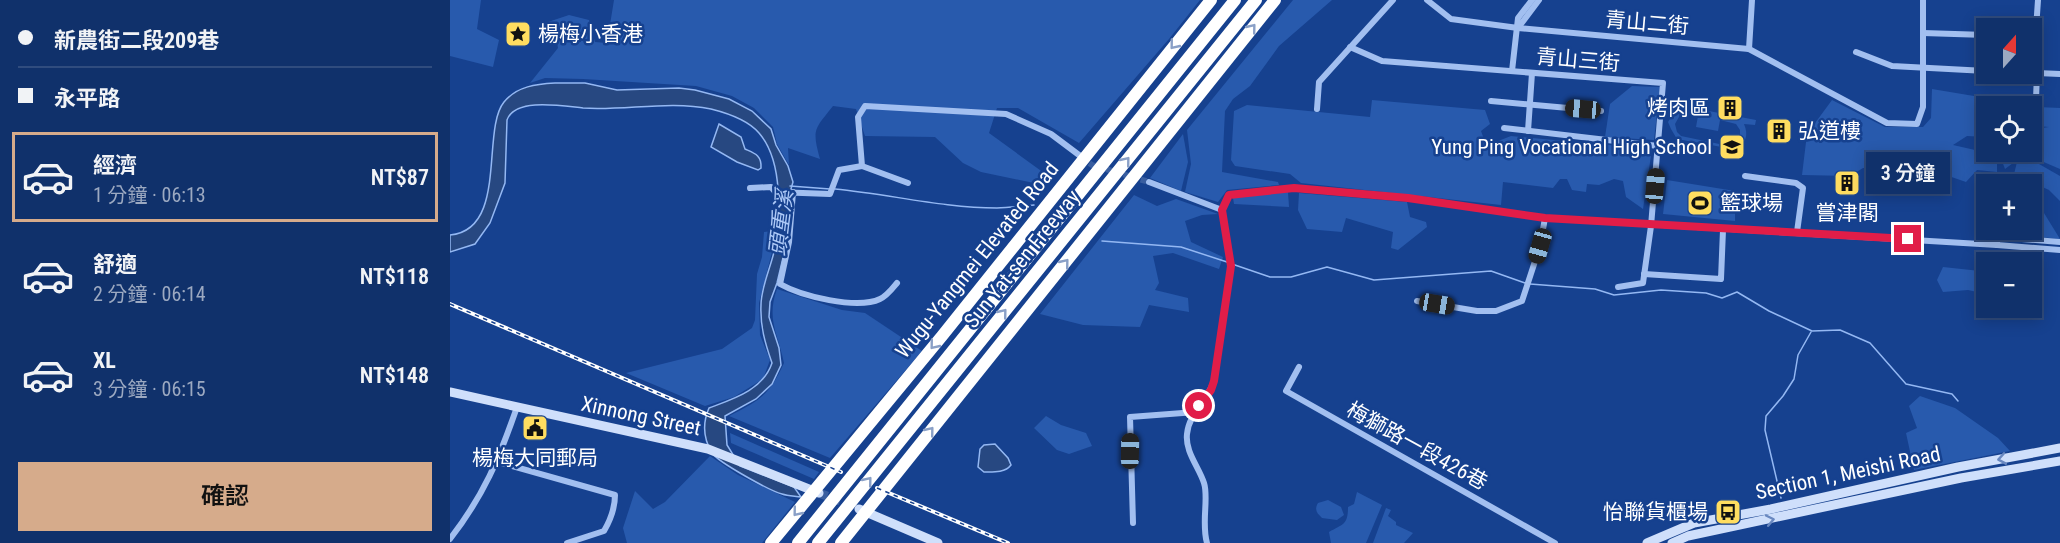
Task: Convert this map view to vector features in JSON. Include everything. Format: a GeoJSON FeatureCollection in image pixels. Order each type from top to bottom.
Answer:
{"type":"FeatureCollection","features":[{"type":"Feature","properties":{"kind":"highway","name":"Wugu-Yangmei Elevated Road"},"geometry":{"type":"LineString","coordinates":[[771,543],[942,336],[1211,0]]}},
{"type":"Feature","properties":{"kind":"highway","name":"Sun Yat-sen Freeway"},"geometry":{"type":"LineString","coordinates":[[798,543],[1235,0]]}},
{"type":"Feature","properties":{"kind":"highway","name":"Sun Yat-sen Freeway"},"geometry":{"type":"LineString","coordinates":[[818,543],[1256,0]]}},
{"type":"Feature","properties":{"kind":"highway"},"geometry":{"type":"LineString","coordinates":[[841,543],[1275,0]]}},
{"type":"Feature","properties":{"kind":"street"},"geometry":{"type":"LineString","coordinates":[[1317,109],[1319,82],[1393,0]]}},
{"type":"Feature","properties":{"kind":"street","name":"青山二街"},"geometry":{"type":"LineString","coordinates":[[1427,0],[1451,19],[1518,28],[1749,49],[1887,123],[1917,124],[1923,107],[1924,68]]}},
{"type":"Feature","properties":{"kind":"street"},"geometry":{"type":"LineString","coordinates":[[1512,71],[1518,18],[1532,0]]}},
{"type":"Feature","properties":{"kind":"street"},"geometry":{"type":"LineString","coordinates":[[1518,28],[1539,0]]}},
{"type":"Feature","properties":{"kind":"street"},"geometry":{"type":"LineString","coordinates":[[1749,49],[1752,0]]}},
{"type":"Feature","properties":{"kind":"street"},"geometry":{"type":"LineString","coordinates":[[1923,0],[1924,68]]}},
{"type":"Feature","properties":{"kind":"street"},"geometry":{"type":"LineString","coordinates":[[2036,18],[2038,0]]}},
{"type":"Feature","properties":{"kind":"street"},"geometry":{"type":"LineString","coordinates":[[1923,33],[1976,35]]}},
{"type":"Feature","properties":{"kind":"street","name":"青山三街"},"geometry":{"type":"LineString","coordinates":[[1350,47],[1382,61],[1663,83],[1651,226],[1644,274]]}},
{"type":"Feature","properties":{"kind":"street"},"geometry":{"type":"LineString","coordinates":[[1856,52],[1892,66],[1976,71]]}},
{"type":"Feature","properties":{"kind":"street"},"geometry":{"type":"LineString","coordinates":[[1528,131],[1532,73]]}},
{"type":"Feature","properties":{"kind":"street"},"geometry":{"type":"LineString","coordinates":[[2042,73],[2060,74]]}},
{"type":"Feature","properties":{"kind":"street"},"geometry":{"type":"LineString","coordinates":[[1491,101],[1601,111]]}},
{"type":"Feature","properties":{"kind":"street"},"geometry":{"type":"LineString","coordinates":[[862,166],[858,117],[865,106],[1006,114],[1051,134],[1079,155]]}},
{"type":"Feature","properties":{"kind":"street"},"geometry":{"type":"LineString","coordinates":[[1504,128],[1658,146]]}},
{"type":"Feature","properties":{"kind":"street"},"geometry":{"type":"LineString","coordinates":[[750,188],[771,188],[775,192],[830,194],[839,170],[862,166],[908,183]]}},
{"type":"Feature","properties":{"kind":"street"},"geometry":{"type":"LineString","coordinates":[[1745,176],[1796,183],[1803,188],[1797,232]]}},
{"type":"Feature","properties":{"kind":"street"},"geometry":{"type":"LineString","coordinates":[[1149,182],[1222,210]]}},
{"type":"Feature","properties":{"kind":"street"},"geometry":{"type":"LineString","coordinates":[[1207,543],[1203,526],[1205,484],[1193,461],[1186,436],[1196,412],[1211,390],[1214,381],[1231,262],[1222,210],[1229,195],[1290,187],[1408,198],[1545,218],[2060,250]]}},
{"type":"Feature","properties":{"kind":"street"},"geometry":{"type":"LineString","coordinates":[[791,192],[789,242],[780,284],[792,291],[853,304],[879,300],[897,283]]}},
{"type":"Feature","properties":{"kind":"street"},"geometry":{"type":"LineString","coordinates":[[1417,301],[1477,311],[1496,311],[1522,301],[1540,246],[1545,218]]}},
{"type":"Feature","properties":{"kind":"street"},"geometry":{"type":"LineString","coordinates":[[1618,287],[1643,283],[1644,274],[1721,279],[1723,230]]}},
{"type":"Feature","properties":{"kind":"street"},"geometry":{"type":"LineString","coordinates":[[1997,245],[1996,237],[2060,242]]}},
{"type":"Feature","properties":{"kind":"street","name":"梅獅路一段426巷"},"geometry":{"type":"LineString","coordinates":[[1299,367],[1286,391],[1555,543]]}},
{"type":"Feature","properties":{"kind":"street","name":"Xinnong Street"},"geometry":{"type":"LineString","coordinates":[[450,392],[708,449],[819,493]]}},
{"type":"Feature","properties":{"kind":"street"},"geometry":{"type":"LineString","coordinates":[[456,543],[450,538],[482,492],[498,462],[517,407]]}},
{"type":"Feature","properties":{"kind":"street"},"geometry":{"type":"LineString","coordinates":[[1133,523],[1130,417],[1196,412]]}},
{"type":"Feature","properties":{"kind":"street","name":"Section 1, Meishi Road"},"geometry":{"type":"LineString","coordinates":[[1647,543],[1694,523],[1771,509],[1958,467],[2060,448]]}},
{"type":"Feature","properties":{"kind":"street","name":"Section 1, Meishi Road"},"geometry":{"type":"LineString","coordinates":[[1672,543],[1688,536],[1961,478],[2060,461]]}},
{"type":"Feature","properties":{"kind":"street"},"geometry":{"type":"LineString","coordinates":[[498,462],[615,495],[615,504],[604,531],[567,543]]}},
{"type":"Feature","properties":{"kind":"street"},"geometry":{"type":"LineString","coordinates":[[859,509],[938,543]]}},
{"type":"Feature","properties":{"kind":"shaded area"},"geometry":{"type":"Polygon","coordinates":[[[450,0],[481,0],[477,29],[499,40],[493,67],[450,56],[450,0]]]}},
{"type":"Feature","properties":{"kind":"shaded area"},"geometry":{"type":"Polygon","coordinates":[[[614,0],[1200,0],[1079,143],[1018,108],[997,108],[989,133],[1044,173],[1034,183],[981,172],[963,163],[935,137],[865,136],[856,109],[833,106],[816,130],[820,159],[788,148],[789,165],[777,144],[773,127],[754,108],[732,96],[696,86],[545,78],[530,83],[558,48],[555,31],[548,22],[569,15],[589,20],[595,42],[607,43],[614,0]]]}},
{"type":"Feature","properties":{"kind":"shaded area"},"geometry":{"type":"Polygon","coordinates":[[[1293,0],[1332,0],[1279,46],[1250,86],[1233,99],[1225,111],[1222,172],[1278,182],[1279,185],[1227,190],[1218,202],[1185,192],[1191,164],[1187,130],[1293,0]]]}},
{"type":"Feature","properties":{"kind":"shaded area"},"geometry":{"type":"Polygon","coordinates":[[[1632,86],[1660,87],[1654,140],[1605,137],[1610,104],[1632,86]]]}},
{"type":"Feature","properties":{"kind":"shaded area"},"geometry":{"type":"Polygon","coordinates":[[[1932,89],[1976,96],[1976,136],[1967,136],[1953,145],[1976,150],[1976,162],[1997,162],[1997,172],[1977,170],[1966,182],[1934,171],[1863,168],[1850,176],[1802,175],[1807,134],[1832,100],[1885,127],[1923,127],[1931,118],[1932,89]]]}},
{"type":"Feature","properties":{"kind":"shaded area"},"geometry":{"type":"Polygon","coordinates":[[[1372,100],[1485,110],[1490,124],[1481,131],[1485,142],[1493,143],[1511,136],[1652,149],[1643,209],[1626,197],[1623,181],[1614,179],[1599,185],[1587,184],[1586,192],[1572,190],[1567,179],[1560,179],[1553,188],[1503,182],[1501,205],[1301,183],[1290,174],[1235,166],[1231,160],[1234,111],[1247,105],[1370,117],[1372,100]]]}},
{"type":"Feature","properties":{"kind":"shaded area"},"geometry":{"type":"Polygon","coordinates":[[[1672,104],[1756,120],[1755,125],[1744,124],[1745,139],[1741,145],[1733,149],[1677,139],[1668,122],[1675,110],[1670,109],[1672,104]],[[1686,113],[1680,115],[1675,124],[1677,132],[1681,136],[1729,146],[1740,139],[1740,130],[1736,124],[1720,120],[1718,131],[1696,127],[1698,116],[1686,113]]]}},
{"type":"Feature","properties":{"kind":"shaded area"},"geometry":{"type":"Polygon","coordinates":[[[2042,107],[2060,108],[2060,169],[2042,161],[2042,128],[2049,127],[2042,126],[2042,107]]]}},
{"type":"Feature","properties":{"kind":"shaded area"},"geometry":{"type":"Polygon","coordinates":[[[1183,134],[1188,162],[1181,191],[1150,178],[1183,134]]]}},
{"type":"Feature","properties":{"kind":"shaded area"},"geometry":{"type":"Polygon","coordinates":[[[2002,162],[2014,162],[2005,169],[2002,162]]]}},
{"type":"Feature","properties":{"kind":"shaded area"},"geometry":{"type":"Polygon","coordinates":[[[2017,162],[2036,162],[2060,176],[2060,201],[2049,190],[2042,187],[2042,174],[2014,174],[2017,162]]]}},
{"type":"Feature","properties":{"kind":"shaded area","name":"籃球場"},"geometry":{"type":"Polygon","coordinates":[[[1667,180],[1735,191],[1735,221],[1663,214],[1667,180]]]}},
{"type":"Feature","properties":{"kind":"shaded area"},"geometry":{"type":"Polygon","coordinates":[[[1288,192],[1289,207],[1234,204],[1233,198],[1288,192]]]}},
{"type":"Feature","properties":{"kind":"shaded area"},"geometry":{"type":"Polygon","coordinates":[[[1299,193],[1407,202],[1410,217],[1426,222],[1427,227],[1398,250],[1391,248],[1393,232],[1346,218],[1342,232],[1307,229],[1298,210],[1299,193]]]}},
{"type":"Feature","properties":{"kind":"shaded area"},"geometry":{"type":"Polygon","coordinates":[[[1134,195],[1157,206],[1176,199],[1218,214],[1202,215],[1185,221],[1191,242],[1223,257],[1219,269],[1173,253],[1153,256],[1159,283],[1155,290],[1188,298],[1189,312],[1149,305],[1140,327],[1083,325],[1040,314],[1134,195]]]}},
{"type":"Feature","properties":{"kind":"shaded area"},"geometry":{"type":"Polygon","coordinates":[[[774,196],[776,197],[772,252],[759,303],[760,335],[770,360],[763,379],[734,397],[705,406],[626,373],[722,349],[752,328],[755,320],[757,274],[762,257],[764,232],[772,231],[774,196]]]}},
{"type":"Feature","properties":{"kind":"shaded area"},"geometry":{"type":"Polygon","coordinates":[[[2042,212],[2044,213],[2060,239],[2042,237],[2042,212]]]}},
{"type":"Feature","properties":{"kind":"shaded area"},"geometry":{"type":"Polygon","coordinates":[[[1943,267],[1976,271],[1976,292],[1968,290],[1943,292],[1937,280],[1943,267]]]}},
{"type":"Feature","properties":{"kind":"shaded area"},"geometry":{"type":"Polygon","coordinates":[[[777,289],[842,310],[865,313],[922,351],[830,458],[729,416],[757,401],[774,383],[784,363],[773,318],[777,289]]]}},
{"type":"Feature","properties":{"kind":"shaded area"},"geometry":{"type":"Polygon","coordinates":[[[1920,396],[1955,408],[1998,438],[2010,451],[1914,470],[1906,433],[1917,428],[1909,406],[1920,396]]]}},
{"type":"Feature","properties":{"kind":"shaded area"},"geometry":{"type":"Polygon","coordinates":[[[1046,416],[1061,425],[1086,433],[1092,446],[1069,454],[1057,450],[1034,428],[1046,416]]]}},
{"type":"Feature","properties":{"kind":"shaded area"},"geometry":{"type":"Polygon","coordinates":[[[730,433],[819,472],[814,479],[731,443],[730,433]]]}},
{"type":"Feature","properties":{"kind":"shaded area"},"geometry":{"type":"Polygon","coordinates":[[[710,456],[738,475],[795,502],[762,543],[627,543],[623,528],[635,491],[653,509],[665,502],[710,456]]]}},
{"type":"Feature","properties":{"kind":"shaded area"},"geometry":{"type":"Polygon","coordinates":[[[1357,492],[1382,505],[1366,543],[1331,543],[1329,532],[1346,521],[1348,507],[1354,504],[1357,492]]]}},
{"type":"Feature","properties":{"kind":"shaded area"},"geometry":{"type":"Polygon","coordinates":[[[1328,500],[1341,507],[1344,515],[1337,520],[1322,518],[1317,511],[1318,503],[1328,500]]]}},
{"type":"Feature","properties":{"kind":"shaded area"},"geometry":{"type":"Polygon","coordinates":[[[1386,508],[1391,510],[1388,516],[1396,522],[1396,525],[1413,533],[1404,543],[1373,543],[1386,508]]]}},
{"type":"Feature","properties":{"kind":"water","name":"頭重溪"},"geometry":{"type":"Polygon","coordinates":[[[555,83],[585,83],[617,90],[679,88],[695,90],[729,99],[752,111],[771,129],[793,182],[788,199],[787,241],[770,302],[769,317],[779,348],[781,365],[772,384],[756,399],[725,416],[727,445],[740,466],[794,487],[801,497],[776,492],[734,469],[712,453],[705,436],[704,425],[709,408],[737,397],[754,387],[768,372],[772,363],[763,334],[761,305],[762,292],[774,252],[778,190],[773,159],[767,145],[749,124],[724,113],[695,106],[599,109],[540,105],[519,108],[507,120],[505,183],[490,223],[475,244],[450,252],[450,235],[468,229],[480,216],[487,198],[497,116],[504,102],[521,89],[555,83]]]}},
{"type":"Feature","properties":{"kind":"water"},"geometry":{"type":"Polygon","coordinates":[[[719,124],[741,137],[745,149],[759,157],[761,168],[758,170],[737,162],[711,147],[719,124]]]}},
{"type":"Feature","properties":{"kind":"water"},"geometry":{"type":"Polygon","coordinates":[[[995,444],[1008,458],[1011,465],[1002,471],[984,472],[978,467],[980,449],[984,445],[995,444]]]}},
{"type":"Feature","properties":{"kind":"waterway","name":"頭重溪"},"geometry":{"type":"LineString","coordinates":[[790,186],[830,189]]}},
{"type":"Feature","properties":{"kind":"waterway"},"geometry":{"type":"LineString","coordinates":[[835,189],[977,207],[1002,208],[1034,205]]}},
{"type":"Feature","properties":{"kind":"waterway"},"geometry":{"type":"LineString","coordinates":[[1102,241],[1181,247],[1227,262]]}},
{"type":"Feature","properties":{"kind":"waterway"},"geometry":{"type":"LineString","coordinates":[[1232,264],[1270,277],[1291,277],[1327,267],[1374,280],[1491,271],[1525,283]]}},
{"type":"Feature","properties":{"kind":"waterway"},"geometry":{"type":"LineString","coordinates":[[1530,284],[1595,289],[1614,295],[1661,290],[1706,293],[1722,298],[1737,292],[1769,311],[1812,331],[1840,330],[1870,343],[1906,384],[1952,394],[1958,401]]}},
{"type":"Feature","properties":{"kind":"waterway"},"geometry":{"type":"LineString","coordinates":[[1781,498],[1765,430],[1766,416],[1794,379],[1798,355],[1811,332]]}},
{"type":"Feature","properties":{"kind":"tunnel"},"geometry":{"type":"LineString","coordinates":[[1082,158],[1092,165],[1149,182]]}},
{"type":"Feature","properties":{"kind":"tunnel"},"geometry":{"type":"LineString","coordinates":[[819,493],[853,506]]}},
{"type":"Feature","properties":{"kind":"railway"},"geometry":{"type":"LineString","coordinates":[[450,304],[841,472]]}},
{"type":"Feature","properties":{"kind":"railway"},"geometry":{"type":"LineString","coordinates":[[877,488],[1008,543]]}},
{"type":"Feature","properties":{"kind":"place","name":"楊梅小香港"},"geometry":{"type":"Point","coordinates":[518,34]}},
{"type":"Feature","properties":{"kind":"place","name":"烤肉區"},"geometry":{"type":"Point","coordinates":[1730,108]}},
{"type":"Feature","properties":{"kind":"place","name":"弘道樓"},"geometry":{"type":"Point","coordinates":[1779,131]}},
{"type":"Feature","properties":{"kind":"place","name":"Yung Ping Vocational High School"},"geometry":{"type":"Point","coordinates":[1732,147]}},
{"type":"Feature","properties":{"kind":"place","name":"嘗津閣"},"geometry":{"type":"Point","coordinates":[1847,183]}},
{"type":"Feature","properties":{"kind":"place","name":"籃球場"},"geometry":{"type":"Point","coordinates":[1700,203]}},
{"type":"Feature","properties":{"kind":"place","name":"楊梅大同郵局"},"geometry":{"type":"Point","coordinates":[535,428]}},
{"type":"Feature","properties":{"kind":"place","name":"怡聯貨櫃場"},"geometry":{"type":"Point","coordinates":[1728,512]}},
{"type":"Feature","properties":{"kind":"route"},"geometry":{"type":"LineString","coordinates":[[1199,406],[1211,390],[1214,381],[1224,319],[1231,266],[1222,210],[1229,195],[1290,187],[1408,198],[1545,218],[1651,226],[1908,239]]}}]}
